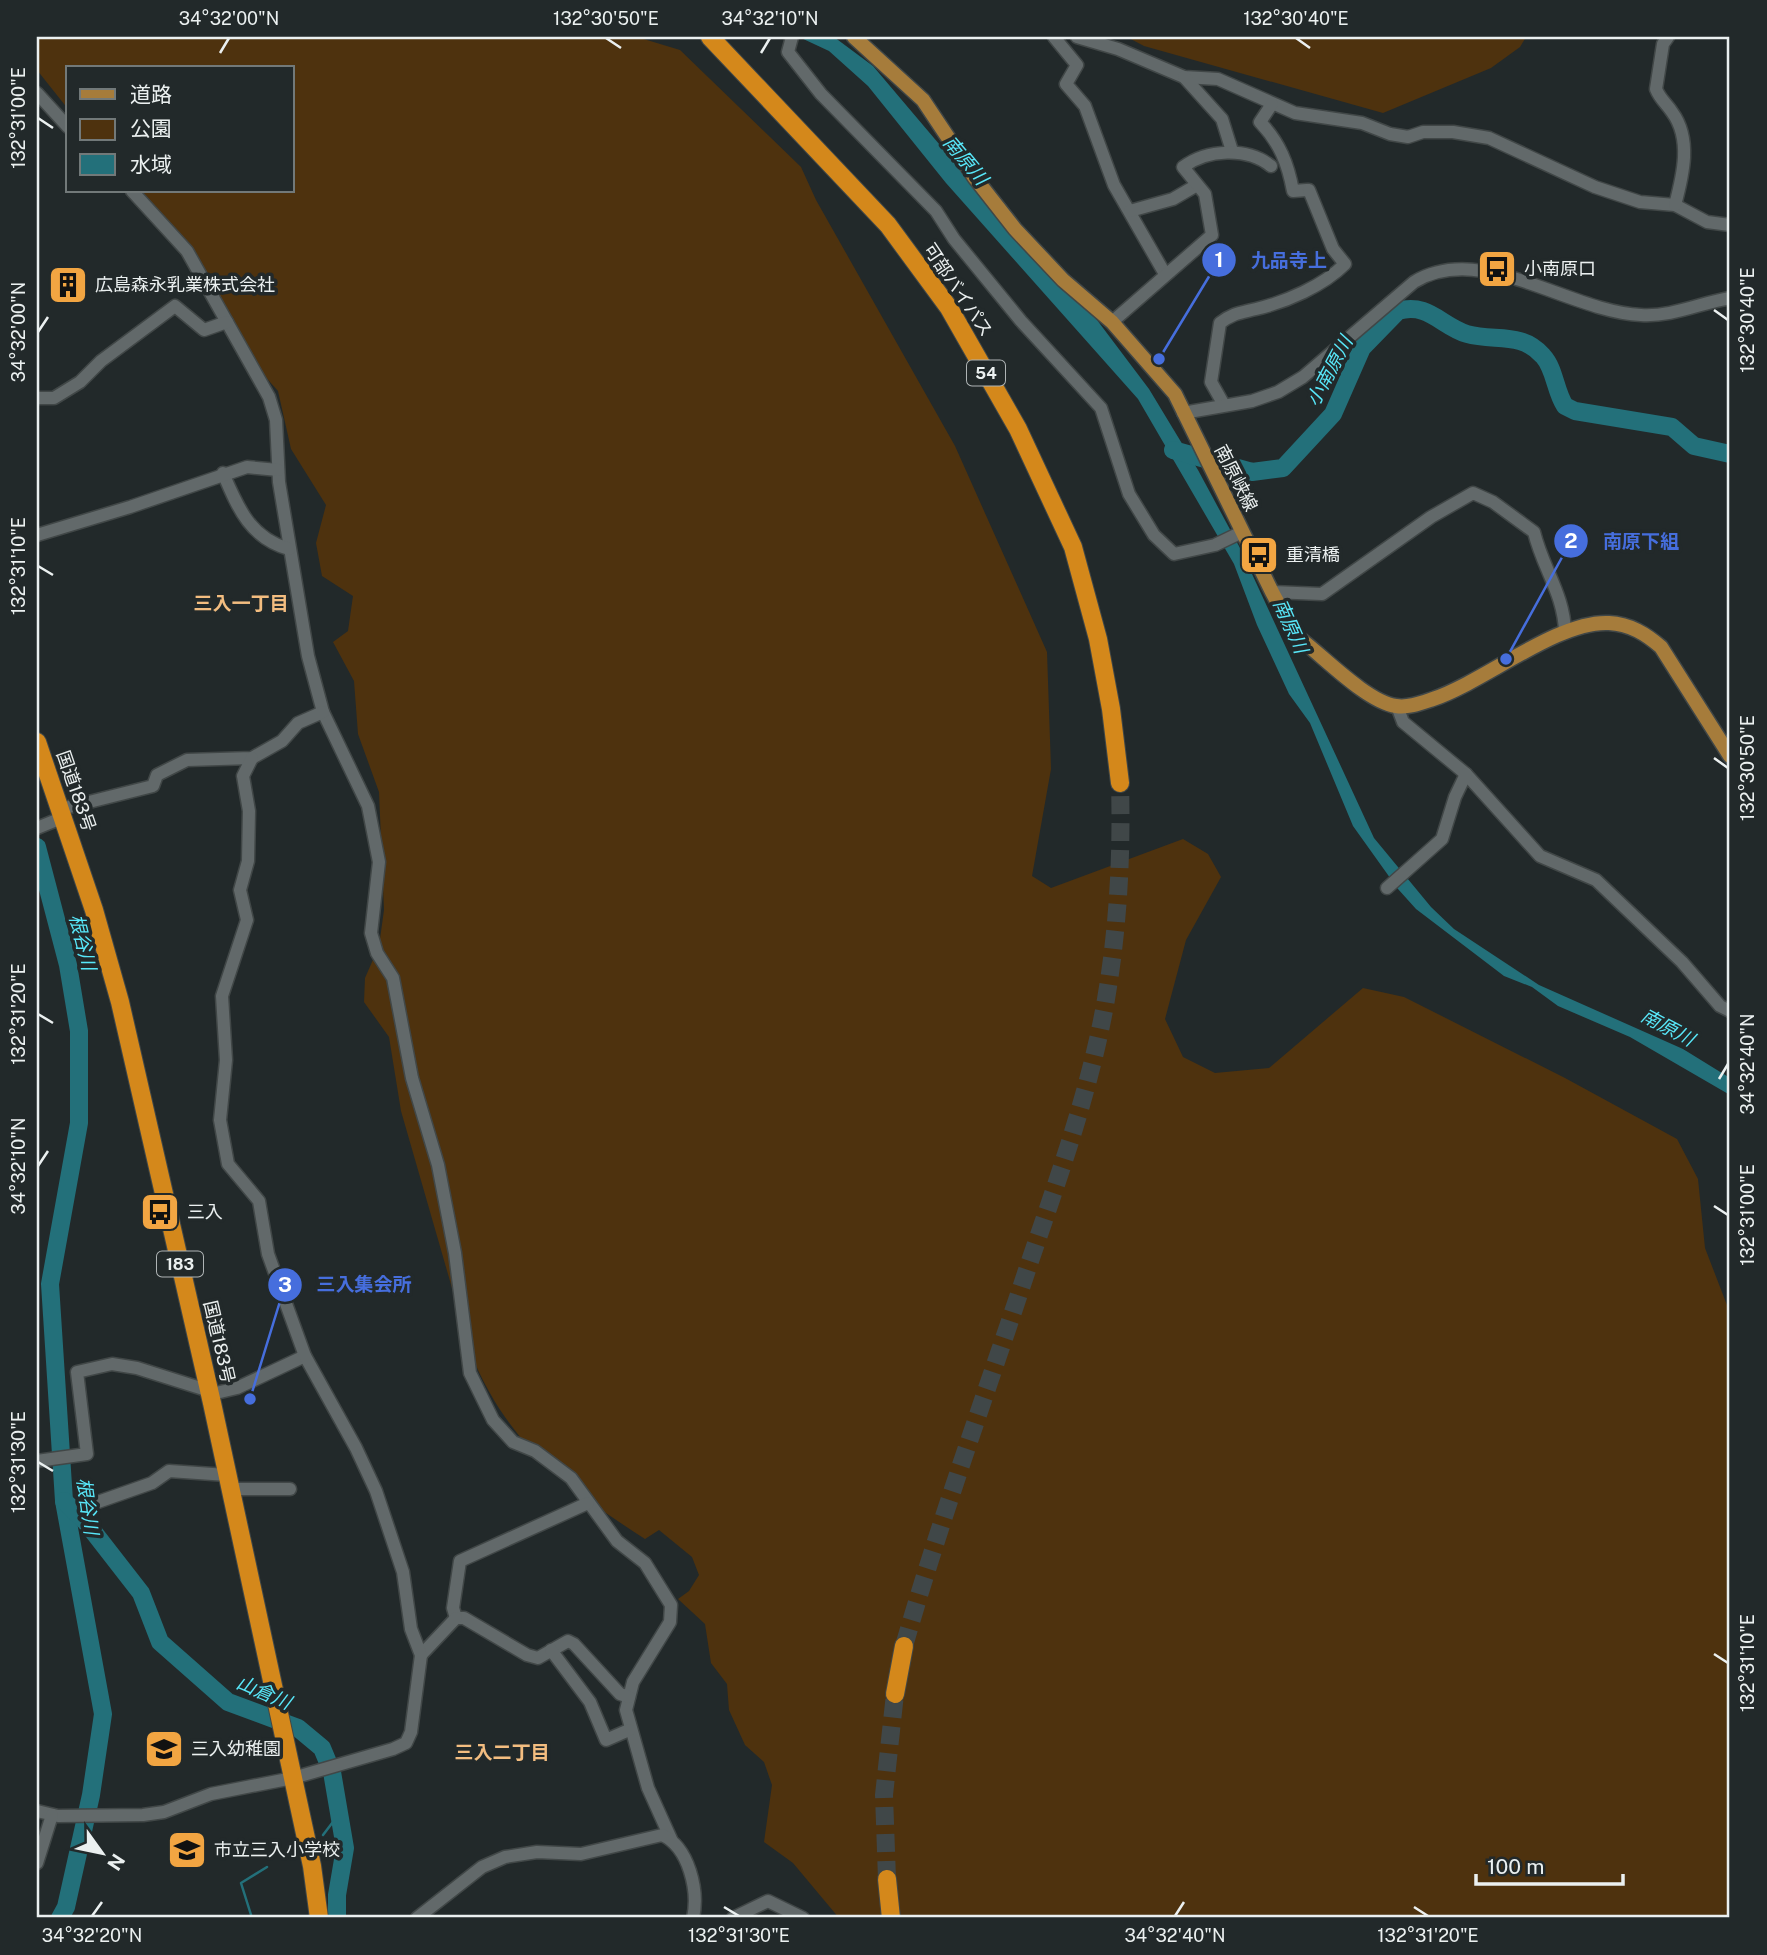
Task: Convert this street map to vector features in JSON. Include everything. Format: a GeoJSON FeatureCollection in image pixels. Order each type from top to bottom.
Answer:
{"type":"FeatureCollection","features":[{"type":"Feature","properties":{"kind":"highway","name":"可部バイパス"},"geometry":{"type":"LineString","coordinates":[[710,37],[888,225],[949,308],[1018,429],[1073,547],[1098,639],[1111,709],[1119,783]]}},
{"type":"Feature","properties":{"kind":"highway","name":"国道183号"},"geometry":{"type":"LineString","coordinates":[[37,742],[62,813],[120,1002],[209,1389],[312,1866],[319,1918]]}},
{"type":"Feature","properties":{"kind":"highway"},"geometry":{"type":"LineString","coordinates":[[895,1694],[904,1646]]}},
{"type":"Feature","properties":{"kind":"highway"},"geometry":{"type":"LineString","coordinates":[[887,1879],[891,1918]]}},
{"type":"Feature","properties":{"kind":"main road","name":"南原峡線"},"geometry":{"type":"LineString","coordinates":[[854,37],[923,100],[975,178],[1015,229],[1063,280],[1112,323],[1175,394],[1240,533],[1294,633],[1378,700],[1397,706]]}},
{"type":"Feature","properties":{"kind":"main road"},"geometry":{"type":"LineString","coordinates":[[1397,706],[1413,705],[1453,692],[1565,632],[1589,624],[1609,623],[1646,634],[1672,663],[1730,756]]}},
{"type":"Feature","properties":{"kind":"street"},"geometry":{"type":"LineString","coordinates":[[1054,37],[1077,65],[1066,84],[1084,106],[1114,185],[1165,274]]}},
{"type":"Feature","properties":{"kind":"street"},"geometry":{"type":"LineString","coordinates":[[1077,37],[1118,49],[1184,77],[1218,79],[1295,113],[1362,123],[1390,134],[1408,137],[1423,132],[1453,132],[1489,138],[1595,187],[1640,202],[1675,205],[1707,222],[1730,225]]}},
{"type":"Feature","properties":{"kind":"street"},"geometry":{"type":"LineString","coordinates":[[1668,37],[1663,44],[1656,89],[1676,120],[1685,150],[1684,173],[1675,205]]}},
{"type":"Feature","properties":{"kind":"street"},"geometry":{"type":"LineString","coordinates":[[790,40],[788,52],[821,94],[936,211],[954,239],[1021,321],[1101,408],[1129,494],[1154,535],[1174,554],[1215,545],[1240,533]]}},
{"type":"Feature","properties":{"kind":"street"},"geometry":{"type":"LineString","coordinates":[[1184,77],[1222,120],[1232,151]]}},
{"type":"Feature","properties":{"kind":"street"},"geometry":{"type":"LineString","coordinates":[[37,93],[66,125]]}},
{"type":"Feature","properties":{"kind":"street"},"geometry":{"type":"LineString","coordinates":[[1224,405],[1211,382],[1220,323],[1242,310],[1255,309],[1319,285],[1345,264],[1333,249],[1308,190],[1293,191],[1289,170],[1276,139],[1260,122],[1272,104]]}},
{"type":"Feature","properties":{"kind":"street"},"geometry":{"type":"LineString","coordinates":[[1112,323],[1212,235],[1205,194],[1183,167],[1194,158],[1232,151],[1261,158],[1271,166]]}},
{"type":"Feature","properties":{"kind":"street"},"geometry":{"type":"LineString","coordinates":[[1130,211],[1173,199],[1197,185]]}},
{"type":"Feature","properties":{"kind":"street"},"geometry":{"type":"LineString","coordinates":[[132,192],[187,251],[269,397],[276,420],[278,470],[308,656],[323,712],[368,806],[379,862],[371,933],[377,953],[393,978],[412,1078],[438,1165],[455,1253],[470,1373],[494,1420],[513,1442],[535,1451],[571,1478],[617,1541],[645,1563],[671,1605],[670,1622],[633,1682],[626,1710],[629,1730],[648,1788],[671,1839]]}},
{"type":"Feature","properties":{"kind":"street"},"geometry":{"type":"LineString","coordinates":[[1183,413],[1252,401],[1278,392],[1303,377],[1414,282],[1438,271],[1470,268],[1612,312],[1642,316],[1669,314],[1730,298]]}},
{"type":"Feature","properties":{"kind":"street"},"geometry":{"type":"LineString","coordinates":[[37,398],[54,398],[80,382],[101,361],[175,306],[204,330],[227,322]]}},
{"type":"Feature","properties":{"kind":"street"},"geometry":{"type":"LineString","coordinates":[[37,535],[130,507],[223,473],[247,467],[278,470]]}},
{"type":"Feature","properties":{"kind":"street"},"geometry":{"type":"LineString","coordinates":[[223,473],[240,512],[250,526],[265,540],[289,549]]}},
{"type":"Feature","properties":{"kind":"street"},"geometry":{"type":"LineString","coordinates":[[1272,592],[1322,594],[1431,517],[1473,493],[1493,502],[1534,532],[1541,560],[1564,607],[1565,632]]}},
{"type":"Feature","properties":{"kind":"street"},"geometry":{"type":"LineString","coordinates":[[1397,706],[1403,722],[1466,774],[1540,856],[1596,880],[1674,954],[1720,1006],[1730,1010]]}},
{"type":"Feature","properties":{"kind":"street"},"geometry":{"type":"LineString","coordinates":[[39,827],[62,813],[153,786],[157,775],[187,760],[252,758],[282,741],[298,723],[323,712]]}},
{"type":"Feature","properties":{"kind":"street"},"geometry":{"type":"LineString","coordinates":[[37,1811],[55,1815],[122,1815],[164,1811],[211,1794],[293,1778],[406,1743],[411,1732],[421,1656],[411,1629],[403,1572],[376,1492],[305,1356],[268,1254],[259,1201],[228,1164],[220,1120],[226,1060],[222,996],[247,920],[240,890],[247,861],[249,811],[243,776],[252,758]]}},
{"type":"Feature","properties":{"kind":"street"},"geometry":{"type":"LineString","coordinates":[[1387,888],[1442,839],[1455,797],[1466,774]]}},
{"type":"Feature","properties":{"kind":"street"},"geometry":{"type":"LineString","coordinates":[[37,1461],[85,1454],[78,1372],[112,1364],[216,1393],[236,1388],[305,1356]]}},
{"type":"Feature","properties":{"kind":"street"},"geometry":{"type":"LineString","coordinates":[[94,1503],[152,1483],[169,1471],[290,1489]]}},
{"type":"Feature","properties":{"kind":"street"},"geometry":{"type":"LineString","coordinates":[[456,1618],[453,1608],[460,1561],[588,1503]]}},
{"type":"Feature","properties":{"kind":"street"},"geometry":{"type":"LineString","coordinates":[[421,1656],[456,1618],[464,1618],[527,1655],[538,1658],[568,1642],[574,1644],[620,1694],[629,1697]]}},
{"type":"Feature","properties":{"kind":"street"},"geometry":{"type":"LineString","coordinates":[[551,1650],[590,1702],[607,1740],[629,1730]]}},
{"type":"Feature","properties":{"kind":"street"},"geometry":{"type":"LineString","coordinates":[[37,1863],[55,1815]]}},
{"type":"Feature","properties":{"kind":"street"},"geometry":{"type":"LineString","coordinates":[[417,1918],[482,1867],[505,1857],[537,1852],[581,1854],[656,1835],[677,1843],[688,1867],[695,1907],[692,1918]]}},
{"type":"Feature","properties":{"kind":"street"},"geometry":{"type":"LineString","coordinates":[[733,1918],[768,1901],[788,1915],[803,1918]]}},
{"type":"Feature","properties":{"kind":"green space"},"geometry":{"type":"Polygon","coordinates":[[[37,37],[637,37],[680,50],[801,167],[816,200],[955,446],[1047,652],[1051,769],[1032,876],[1051,888],[1183,839],[1208,854],[1221,877],[1186,940],[1165,1019],[1183,1057],[1215,1073],[1269,1068],[1363,988],[1404,997],[1565,1078],[1677,1139],[1698,1179],[1705,1248],[1730,1313],[1730,1918],[839,1918],[793,1863],[764,1842],[772,1785],[764,1762],[745,1745],[729,1710],[727,1684],[711,1663],[705,1624],[678,1599],[689,1591],[699,1575],[692,1557],[659,1530],[645,1539],[590,1501],[542,1461],[521,1439],[503,1414],[471,1354],[401,1111],[389,1037],[364,1002],[365,978],[379,946],[384,910],[379,792],[358,734],[354,681],[333,642],[348,631],[353,596],[322,576],[316,543],[326,505],[291,449],[278,391],[231,338],[166,230],[135,192],[294,192],[294,66],[66,66],[66,106],[37,70],[37,37]]]}},
{"type":"Feature","properties":{"kind":"green space"},"geometry":{"type":"Polygon","coordinates":[[[1127,37],[1526,37],[1520,47],[1491,68],[1383,113],[1144,46],[1127,37]]]}},
{"type":"Feature","properties":{"kind":"water"},"geometry":{"type":"Polygon","coordinates":[[[799,37],[834,37],[873,66],[1022,242],[1097,320],[1149,389],[1198,470],[1240,548],[1374,838],[1431,907],[1454,929],[1539,985],[1683,1049],[1730,1078],[1730,1095],[1630,1037],[1558,1006],[1532,987],[1504,976],[1416,909],[1398,889],[1353,826],[1310,723],[1289,694],[1257,625],[1234,564],[1138,399],[946,183],[868,86],[829,51],[799,37]]]}},
{"type":"Feature","properties":{"kind":"waterway","name":"小南原川"},"geometry":{"type":"LineString","coordinates":[[1173,450],[1252,472],[1283,468],[1333,414],[1362,348],[1398,311],[1409,309],[1426,312],[1467,334],[1517,340],[1535,348],[1547,361],[1565,406],[1575,411],[1672,427],[1694,446],[1730,454]]}},
{"type":"Feature","properties":{"kind":"waterway","name":"根谷川"},"geometry":{"type":"LineString","coordinates":[[37,847],[68,965],[79,1031],[79,1123],[50,1284],[64,1501],[103,1714],[91,1795],[66,1907],[60,1918]]}},
{"type":"Feature","properties":{"kind":"waterway","name":"山倉川"},"geometry":{"type":"LineString","coordinates":[[64,1501],[85,1521],[141,1593],[160,1642],[228,1702],[298,1728],[322,1748],[332,1772],[345,1848],[337,1895],[337,1918]]}},
{"type":"Feature","properties":{"kind":"waterway"},"geometry":{"type":"LineString","coordinates":[[323,1835],[339,1814]]}},
{"type":"Feature","properties":{"kind":"waterway"},"geometry":{"type":"LineString","coordinates":[[252,1918],[241,1883],[267,1867]]}},
{"type":"Feature","properties":{"kind":"tunnel"},"geometry":{"type":"LineString","coordinates":[[904,1646],[1082,1103],[1105,1005],[1116,922],[1120,867],[1120,783]]}},
{"type":"Feature","properties":{"kind":"tunnel"},"geometry":{"type":"LineString","coordinates":[[887,1879],[884,1795],[895,1694]]}},
{"type":"Feature","properties":{"kind":"place","name":"小南原口"},"geometry":{"type":"Point","coordinates":[1497,269]}},
{"type":"Feature","properties":{"kind":"place","name":"広島森永乳業株式会社"},"geometry":{"type":"Point","coordinates":[68,285]}},
{"type":"Feature","properties":{"kind":"place","name":"九品寺上"},"geometry":{"type":"Point","coordinates":[1159,359]}},
{"type":"Feature","properties":{"kind":"place","name":"重清橋"},"geometry":{"type":"Point","coordinates":[1259,555]}},
{"type":"Feature","properties":{"kind":"place","name":"南原下組"},"geometry":{"type":"Point","coordinates":[1506,659]}},
{"type":"Feature","properties":{"kind":"place","name":"三入"},"geometry":{"type":"Point","coordinates":[160,1212]}},
{"type":"Feature","properties":{"kind":"place","name":"三入集会所"},"geometry":{"type":"Point","coordinates":[250,1399]}},
{"type":"Feature","properties":{"kind":"place","name":"三入幼稚園"},"geometry":{"type":"Point","coordinates":[164,1749]}},
{"type":"Feature","properties":{"kind":"place","name":"市立三入小学校"},"geometry":{"type":"Point","coordinates":[187,1850]}},
{"type":"Feature","properties":{"kind":"district","name":"三入一丁目"},"geometry":{"type":"Point","coordinates":[241,603]}},
{"type":"Feature","properties":{"kind":"district","name":"三入二丁目"},"geometry":{"type":"Point","coordinates":[502,1752]}},
{"type":"Feature","properties":{"kind":"water label","name":"南原川"},"geometry":{"type":"Point","coordinates":[966,160]}},
{"type":"Feature","properties":{"kind":"water label","name":"南原川"},"geometry":{"type":"Point","coordinates":[1291,626]}},
{"type":"Feature","properties":{"kind":"water label","name":"南原川"},"geometry":{"type":"Point","coordinates":[1668,1027]}}]}
